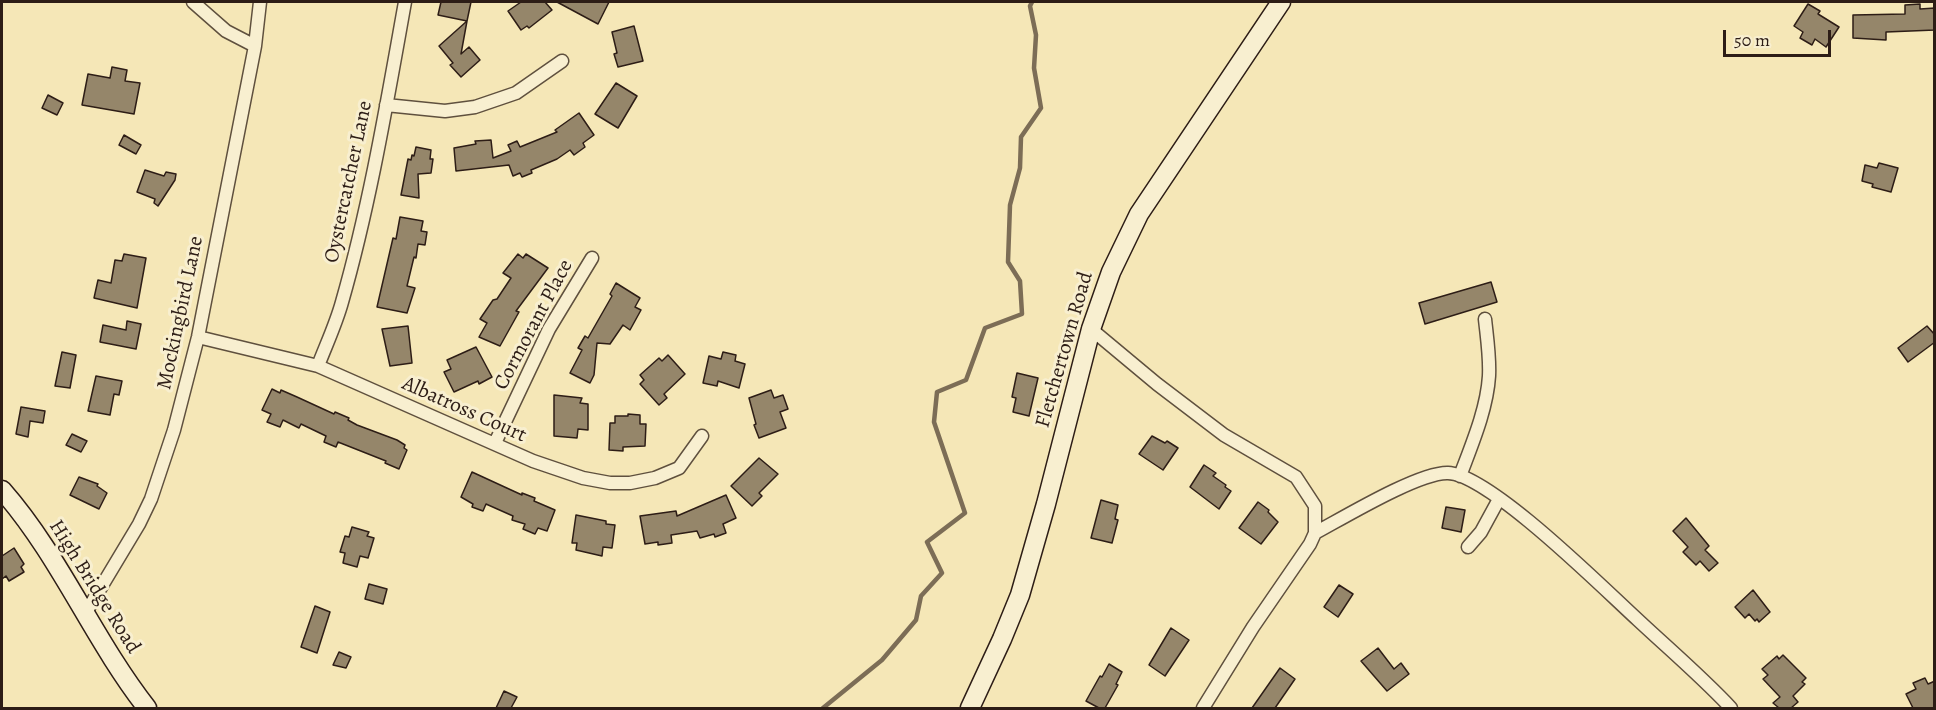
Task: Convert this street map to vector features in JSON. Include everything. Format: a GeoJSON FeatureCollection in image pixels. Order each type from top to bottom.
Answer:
{"type":"FeatureCollection","features":[{"type":"Feature","properties":{"kind":"street"},"geometry":{"type":"LineString","coordinates":[[193,2],[226,31],[255,46]]}},
{"type":"Feature","properties":{"kind":"street","name":"Mockingbird Lane"},"geometry":{"type":"LineString","coordinates":[[85,614],[140,524],[151,499],[174,430],[198,338],[255,46],[260,2]]}},
{"type":"Feature","properties":{"kind":"street","name":"Oystercatcher Lane"},"geometry":{"type":"LineString","coordinates":[[318,366],[342,304],[386,105],[405,2]]}},
{"type":"Feature","properties":{"kind":"street","name":"Fletchertown Road"},"geometry":{"type":"LineString","coordinates":[[970,708],[1020,595],[1091,329],[1111,272],[1139,214],[1281,2]]}},
{"type":"Feature","properties":{"kind":"street"},"geometry":{"type":"LineString","coordinates":[[386,105],[445,111],[475,107],[516,93],[562,61]]}},
{"type":"Feature","properties":{"kind":"street","name":"Cormorant Place"},"geometry":{"type":"LineString","coordinates":[[495,443],[549,329],[592,258]]}},
{"type":"Feature","properties":{"kind":"street"},"geometry":{"type":"LineString","coordinates":[[1460,476],[1486,398],[1489,361],[1485,319]]}},
{"type":"Feature","properties":{"kind":"street"},"geometry":{"type":"LineString","coordinates":[[1091,329],[1157,384],[1224,435],[1296,477],[1315,506],[1315,533],[1310,544],[1253,627],[1203,708]]}},
{"type":"Feature","properties":{"kind":"street","name":"Albatross Court"},"geometry":{"type":"LineString","coordinates":[[198,338],[318,366],[532,461],[583,478],[610,483],[630,483],[656,478],[679,468],[702,436]]}},
{"type":"Feature","properties":{"kind":"street"},"geometry":{"type":"LineString","coordinates":[[1315,533],[1390,493],[1430,475],[1448,473],[1475,482],[1571,556],[1731,708]]}},
{"type":"Feature","properties":{"kind":"street","name":"High Bridge Road"},"geometry":{"type":"LineString","coordinates":[[2,490],[29,525],[94,631],[147,708]]}},
{"type":"Feature","properties":{"kind":"street"},"geometry":{"type":"LineString","coordinates":[[1468,547],[1481,532],[1499,499]]}},
{"type":"Feature","properties":{"kind":"building"},"geometry":{"type":"Polygon","coordinates":[[[441,2],[471,2],[467,21],[438,15],[441,2]]]}},
{"type":"Feature","properties":{"kind":"building"},"geometry":{"type":"Polygon","coordinates":[[[521,2],[545,2],[552,10],[529,28],[527,26],[521,30],[508,11],[521,2]]]}},
{"type":"Feature","properties":{"kind":"building"},"geometry":{"type":"Polygon","coordinates":[[[557,2],[609,2],[598,24],[557,2]]]}},
{"type":"Feature","properties":{"kind":"building"},"geometry":{"type":"Polygon","coordinates":[[[1808,4],[1820,11],[1818,14],[1839,27],[1826,47],[1815,39],[1812,45],[1800,38],[1803,32],[1794,26],[1808,4]]]}},
{"type":"Feature","properties":{"kind":"building"},"geometry":{"type":"Polygon","coordinates":[[[1920,4],[1920,9],[1935,8],[1935,30],[1886,32],[1886,40],[1853,38],[1853,15],[1905,14],[1905,5],[1920,4]]]}},
{"type":"Feature","properties":{"kind":"building"},"geometry":{"type":"Polygon","coordinates":[[[467,21],[461,54],[469,47],[480,60],[461,77],[450,65],[453,63],[439,46],[467,21]]]}},
{"type":"Feature","properties":{"kind":"building"},"geometry":{"type":"Polygon","coordinates":[[[634,26],[643,61],[618,67],[612,32],[634,26]]]}},
{"type":"Feature","properties":{"kind":"building"},"geometry":{"type":"Polygon","coordinates":[[[112,67],[127,70],[125,81],[140,83],[134,114],[82,105],[88,74],[110,78],[112,67]]]}},
{"type":"Feature","properties":{"kind":"building"},"geometry":{"type":"Polygon","coordinates":[[[616,83],[637,96],[618,128],[595,114],[616,83]]]}},
{"type":"Feature","properties":{"kind":"building"},"geometry":{"type":"Polygon","coordinates":[[[48,95],[63,103],[57,115],[42,108],[48,95]]]}},
{"type":"Feature","properties":{"kind":"building"},"geometry":{"type":"Polygon","coordinates":[[[579,113],[594,135],[583,143],[585,147],[574,155],[570,150],[522,177],[520,173],[513,176],[509,165],[456,171],[454,148],[476,144],[475,141],[491,140],[493,158],[511,151],[508,145],[517,141],[520,147],[557,132],[555,130],[579,113]]]}},
{"type":"Feature","properties":{"kind":"building"},"geometry":{"type":"Polygon","coordinates":[[[124,135],[141,145],[136,154],[119,145],[124,135]]]}},
{"type":"Feature","properties":{"kind":"building"},"geometry":{"type":"Polygon","coordinates":[[[416,147],[431,150],[430,159],[433,159],[431,173],[418,174],[419,198],[401,195],[408,159],[411,160],[412,155],[414,156],[416,147]]]}},
{"type":"Feature","properties":{"kind":"building"},"geometry":{"type":"Polygon","coordinates":[[[1879,163],[1898,168],[1891,192],[1872,187],[1873,184],[1862,181],[1865,165],[1877,168],[1879,163]]]}},
{"type":"Feature","properties":{"kind":"building"},"geometry":{"type":"Polygon","coordinates":[[[145,170],[164,176],[166,172],[176,174],[175,180],[158,206],[154,203],[155,199],[137,192],[145,170]]]}},
{"type":"Feature","properties":{"kind":"building"},"geometry":{"type":"Polygon","coordinates":[[[400,217],[423,221],[421,231],[427,232],[425,245],[418,244],[416,258],[414,257],[407,286],[415,288],[407,313],[377,307],[400,217]]]}},
{"type":"Feature","properties":{"kind":"building"},"geometry":{"type":"Polygon","coordinates":[[[124,254],[146,258],[137,308],[94,298],[98,280],[111,283],[115,260],[122,261],[124,254]]]}},
{"type":"Feature","properties":{"kind":"building"},"geometry":{"type":"Polygon","coordinates":[[[518,254],[523,258],[526,254],[548,268],[516,311],[519,312],[500,346],[479,337],[487,323],[480,319],[511,278],[503,273],[518,254]]]}},
{"type":"Feature","properties":{"kind":"building"},"geometry":{"type":"Polygon","coordinates":[[[1491,282],[1497,302],[1425,324],[1419,303],[1491,282]]]}},
{"type":"Feature","properties":{"kind":"building"},"geometry":{"type":"Polygon","coordinates":[[[616,283],[640,298],[635,307],[641,310],[630,330],[623,325],[610,344],[597,343],[594,375],[590,383],[570,373],[582,350],[578,348],[585,336],[588,338],[612,296],[610,294],[616,283]]]}},
{"type":"Feature","properties":{"kind":"building"},"geometry":{"type":"Polygon","coordinates":[[[127,321],[141,324],[136,349],[100,342],[103,325],[126,330],[127,321]]]}},
{"type":"Feature","properties":{"kind":"building"},"geometry":{"type":"Polygon","coordinates":[[[408,326],[412,363],[390,366],[382,329],[408,326]]]}},
{"type":"Feature","properties":{"kind":"building"},"geometry":{"type":"Polygon","coordinates":[[[1927,326],[1935,335],[1935,342],[1908,362],[1898,348],[1927,326]]]}},
{"type":"Feature","properties":{"kind":"building"},"geometry":{"type":"Polygon","coordinates":[[[476,347],[492,377],[454,392],[444,372],[451,369],[447,360],[476,347]]]}},
{"type":"Feature","properties":{"kind":"building"},"geometry":{"type":"Polygon","coordinates":[[[62,352],[76,355],[70,388],[55,386],[62,352]]]}},
{"type":"Feature","properties":{"kind":"building"},"geometry":{"type":"Polygon","coordinates":[[[723,352],[736,355],[735,361],[745,364],[739,388],[718,381],[717,386],[703,383],[709,356],[721,359],[723,352]]]}},
{"type":"Feature","properties":{"kind":"building"},"geometry":{"type":"Polygon","coordinates":[[[668,355],[685,374],[664,394],[667,398],[659,405],[640,384],[644,380],[640,375],[659,358],[662,361],[668,355]]]}},
{"type":"Feature","properties":{"kind":"building"},"geometry":{"type":"Polygon","coordinates":[[[1017,373],[1038,378],[1029,416],[1013,412],[1016,398],[1012,397],[1017,373]]]}},
{"type":"Feature","properties":{"kind":"building"},"geometry":{"type":"Polygon","coordinates":[[[96,376],[122,381],[119,395],[114,394],[110,415],[88,411],[96,376]]]}},
{"type":"Feature","properties":{"kind":"building"},"geometry":{"type":"Polygon","coordinates":[[[272,389],[280,393],[281,390],[334,414],[335,412],[349,418],[348,420],[357,425],[405,445],[404,448],[407,450],[399,469],[385,463],[386,461],[338,442],[336,447],[324,442],[326,436],[301,424],[299,428],[283,420],[280,427],[267,422],[271,414],[262,410],[272,389]]]}},
{"type":"Feature","properties":{"kind":"building"},"geometry":{"type":"Polygon","coordinates":[[[771,390],[774,398],[783,395],[788,409],[780,412],[786,428],[759,438],[749,398],[771,390]]]}},
{"type":"Feature","properties":{"kind":"building"},"geometry":{"type":"Polygon","coordinates":[[[554,395],[582,398],[580,403],[588,404],[588,430],[578,429],[577,438],[554,436],[554,395]]]}},
{"type":"Feature","properties":{"kind":"building"},"geometry":{"type":"Polygon","coordinates":[[[21,407],[45,411],[43,423],[30,421],[28,437],[16,434],[21,407]]]}},
{"type":"Feature","properties":{"kind":"building"},"geometry":{"type":"Polygon","coordinates":[[[628,414],[640,415],[640,424],[646,424],[645,446],[623,447],[623,451],[609,450],[610,423],[615,423],[615,416],[628,416],[628,414]]]}},
{"type":"Feature","properties":{"kind":"building"},"geometry":{"type":"Polygon","coordinates":[[[72,434],[87,441],[81,452],[66,445],[72,434]]]}},
{"type":"Feature","properties":{"kind":"building"},"geometry":{"type":"Polygon","coordinates":[[[1152,436],[1178,448],[1163,470],[1139,454],[1152,436]]]}},
{"type":"Feature","properties":{"kind":"building"},"geometry":{"type":"Polygon","coordinates":[[[759,458],[778,474],[759,493],[762,496],[752,506],[731,486],[759,458]]]}},
{"type":"Feature","properties":{"kind":"building"},"geometry":{"type":"Polygon","coordinates":[[[1204,465],[1216,473],[1213,476],[1231,491],[1219,509],[1190,487],[1204,465]]]}},
{"type":"Feature","properties":{"kind":"building"},"geometry":{"type":"Polygon","coordinates":[[[472,472],[522,495],[522,493],[535,498],[534,501],[555,510],[547,531],[538,528],[535,534],[523,529],[525,524],[512,520],[513,516],[486,504],[483,511],[472,507],[473,504],[461,497],[472,472]]]}},
{"type":"Feature","properties":{"kind":"building"},"geometry":{"type":"Polygon","coordinates":[[[79,477],[98,484],[97,486],[107,493],[99,509],[70,495],[79,477]]]}},
{"type":"Feature","properties":{"kind":"building"},"geometry":{"type":"Polygon","coordinates":[[[726,495],[736,518],[723,524],[726,533],[715,537],[714,534],[700,538],[697,531],[671,535],[672,543],[645,544],[640,516],[676,511],[677,516],[726,495]]]}},
{"type":"Feature","properties":{"kind":"building"},"geometry":{"type":"Polygon","coordinates":[[[1101,500],[1118,505],[1115,519],[1118,520],[1112,543],[1091,538],[1101,500]]]}},
{"type":"Feature","properties":{"kind":"building"},"geometry":{"type":"Polygon","coordinates":[[[1258,502],[1269,510],[1268,512],[1278,522],[1261,544],[1239,528],[1258,502]]]}},
{"type":"Feature","properties":{"kind":"building"},"geometry":{"type":"Polygon","coordinates":[[[1446,507],[1465,510],[1461,532],[1442,528],[1446,507]]]}},
{"type":"Feature","properties":{"kind":"building"},"geometry":{"type":"Polygon","coordinates":[[[576,515],[615,525],[612,548],[603,547],[602,556],[576,550],[577,543],[572,543],[576,515]]]}},
{"type":"Feature","properties":{"kind":"building"},"geometry":{"type":"Polygon","coordinates":[[[1686,518],[1709,546],[1705,550],[1718,563],[1709,571],[1700,561],[1696,565],[1683,552],[1688,547],[1673,531],[1686,518]]]}},
{"type":"Feature","properties":{"kind":"building"},"geometry":{"type":"Polygon","coordinates":[[[352,527],[369,532],[367,536],[374,538],[368,558],[360,556],[357,567],[343,563],[345,553],[340,552],[345,536],[349,537],[352,527]]]}},
{"type":"Feature","properties":{"kind":"building"},"geometry":{"type":"Polygon","coordinates":[[[14,548],[24,564],[21,567],[24,572],[9,581],[6,576],[2,579],[2,556],[14,548]]]}},
{"type":"Feature","properties":{"kind":"building"},"geometry":{"type":"Polygon","coordinates":[[[369,584],[387,589],[383,604],[365,599],[369,584]]]}},
{"type":"Feature","properties":{"kind":"building"},"geometry":{"type":"Polygon","coordinates":[[[1339,585],[1353,594],[1338,617],[1324,607],[1339,585]]]}},
{"type":"Feature","properties":{"kind":"building"},"geometry":{"type":"Polygon","coordinates":[[[1753,590],[1770,612],[1759,622],[1749,614],[1745,618],[1735,607],[1753,590]]]}},
{"type":"Feature","properties":{"kind":"building"},"geometry":{"type":"Polygon","coordinates":[[[315,606],[330,612],[317,653],[301,647],[315,606]]]}},
{"type":"Feature","properties":{"kind":"building"},"geometry":{"type":"Polygon","coordinates":[[[1171,628],[1189,640],[1165,676],[1149,665],[1171,628]]]}},
{"type":"Feature","properties":{"kind":"building"},"geometry":{"type":"Polygon","coordinates":[[[1378,648],[1394,669],[1401,663],[1409,674],[1387,691],[1361,661],[1378,648]]]}},
{"type":"Feature","properties":{"kind":"building"},"geometry":{"type":"Polygon","coordinates":[[[339,652],[351,657],[346,668],[333,665],[339,652]]]}},
{"type":"Feature","properties":{"kind":"building"},"geometry":{"type":"Polygon","coordinates":[[[1783,655],[1806,678],[1802,682],[1805,684],[1793,696],[1798,702],[1791,708],[1779,708],[1773,703],[1780,697],[1763,679],[1768,675],[1762,669],[1777,656],[1779,659],[1783,655]]]}},
{"type":"Feature","properties":{"kind":"building"},"geometry":{"type":"Polygon","coordinates":[[[1109,664],[1122,672],[1116,684],[1118,685],[1105,708],[1099,708],[1086,701],[1109,664]]]}},
{"type":"Feature","properties":{"kind":"building"},"geometry":{"type":"Polygon","coordinates":[[[1280,668],[1295,679],[1275,708],[1252,708],[1280,668]]]}},
{"type":"Feature","properties":{"kind":"building"},"geometry":{"type":"Polygon","coordinates":[[[1925,678],[1928,684],[1935,681],[1935,708],[1913,708],[1906,694],[1916,689],[1913,683],[1925,678]]]}},
{"type":"Feature","properties":{"kind":"building"},"geometry":{"type":"Polygon","coordinates":[[[504,691],[517,697],[511,708],[496,708],[504,691]]]}},
{"type":"Feature","properties":{"kind":"waterway"},"geometry":{"type":"LineString","coordinates":[[823,708],[882,660],[916,620],[921,596],[942,573],[927,542],[965,513],[934,422],[937,392],[966,380],[985,328],[1022,314],[1020,281],[1008,262],[1010,205],[1020,168],[1021,137],[1041,108],[1034,68],[1036,35],[1030,6],[1032,2]]}}]}
